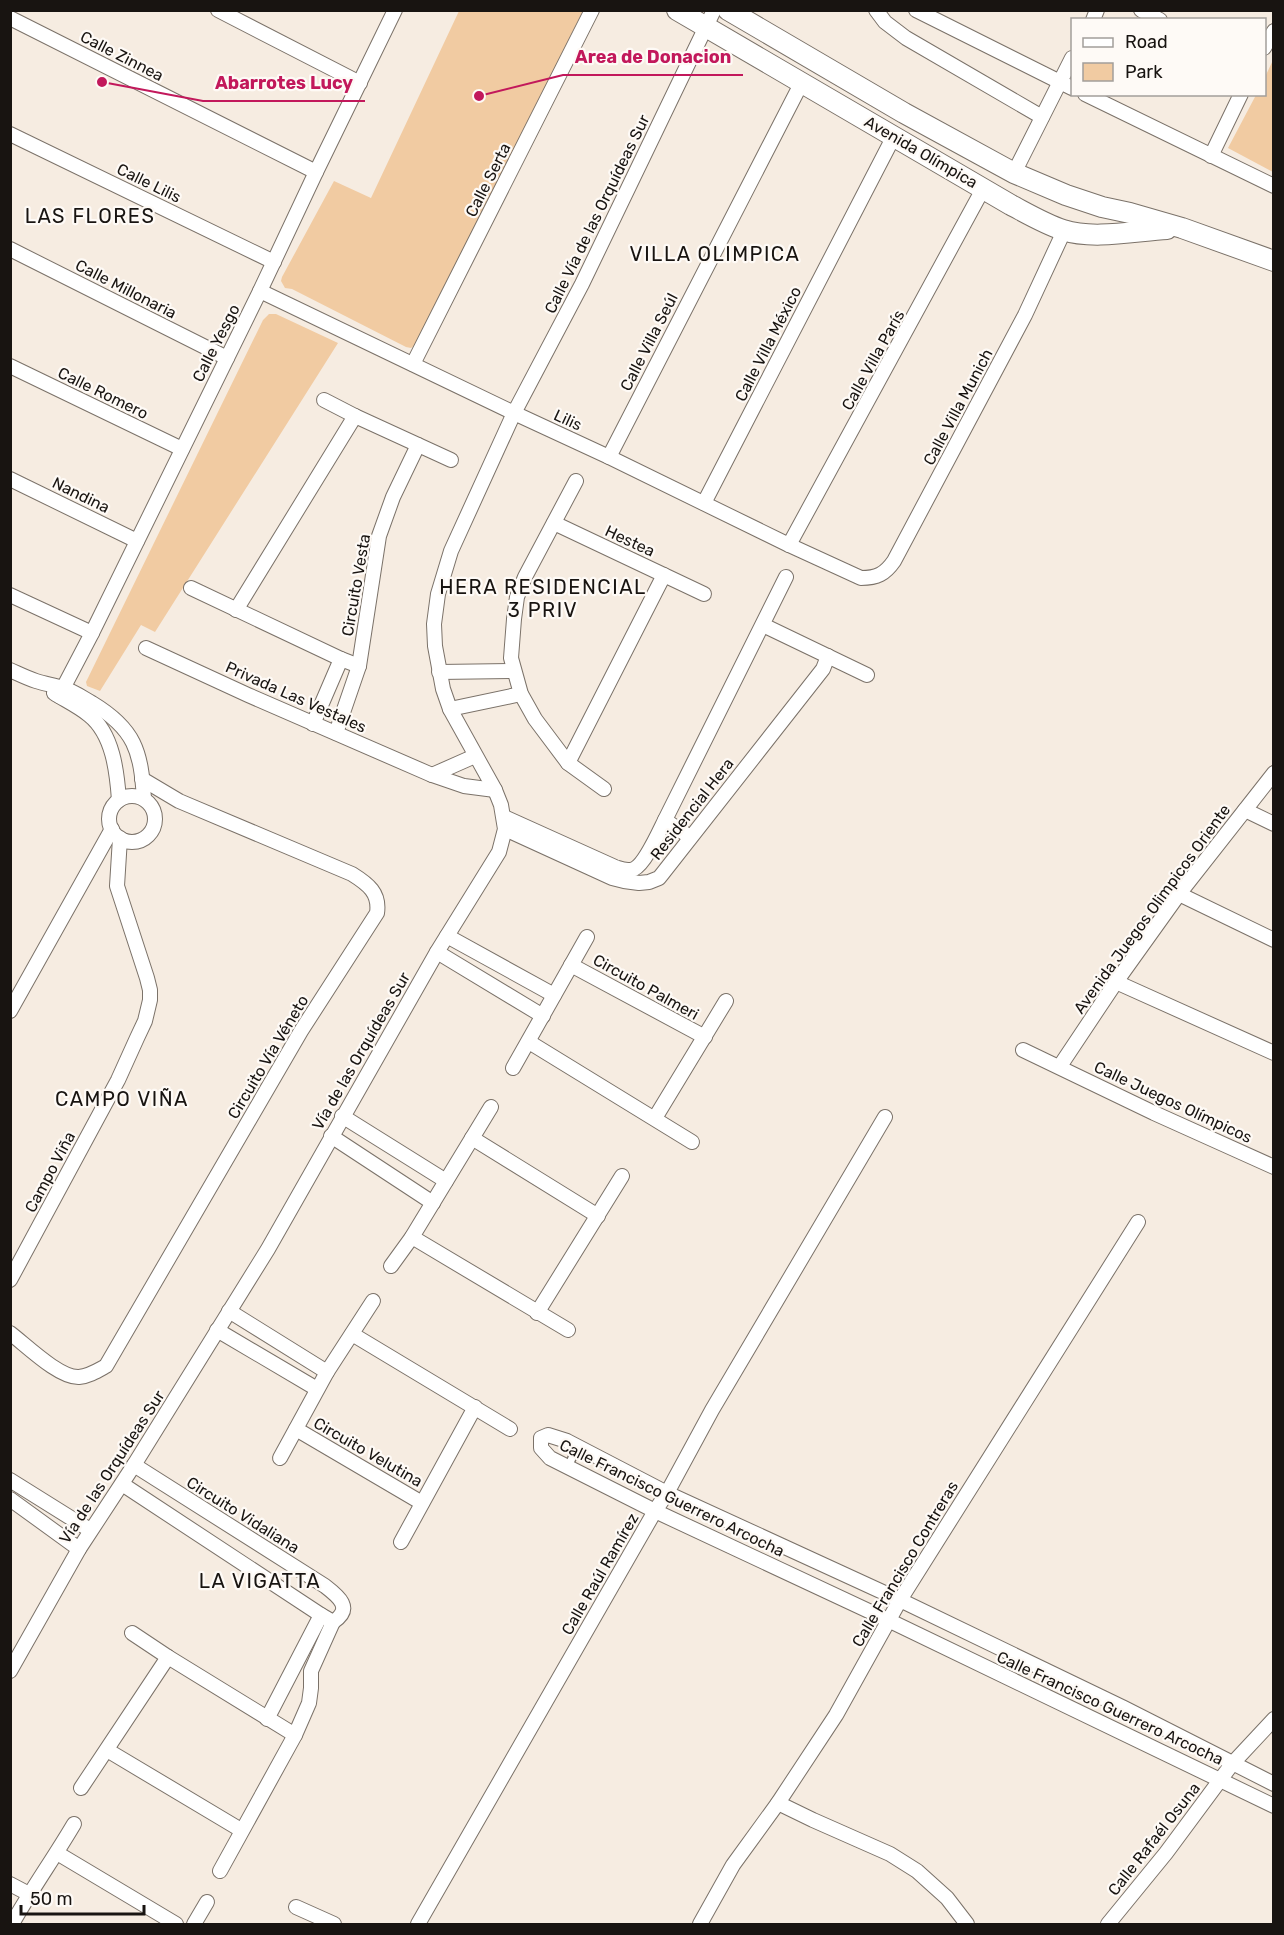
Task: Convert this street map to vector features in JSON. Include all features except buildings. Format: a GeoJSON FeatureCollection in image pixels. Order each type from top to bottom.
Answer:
{"type":"FeatureCollection","features":[{"type":"Feature","properties":{"kind":"street"},"geometry":{"type":"LineString","coordinates":[[218,10],[360,83]]}},
{"type":"Feature","properties":{"kind":"street","name":"Calle Yesgo"},"geometry":{"type":"LineString","coordinates":[[61,692],[261,291],[395,10]]}},
{"type":"Feature","properties":{"kind":"street","name":"Calle Serta"},"geometry":{"type":"LineString","coordinates":[[413,364],[591,10]]}},
{"type":"Feature","properties":{"kind":"street","name":"Avenida Olímpica"},"geometry":{"type":"LineString","coordinates":[[677,10],[710,19],[802,82],[1011,205],[1064,231],[1108,234],[1182,228]]}},
{"type":"Feature","properties":{"kind":"street","name":"Avenida Olímpica"},"geometry":{"type":"LineString","coordinates":[[728,10],[904,113],[1014,173],[1066,195],[1182,228],[1274,261]]}},
{"type":"Feature","properties":{"kind":"street"},"geometry":{"type":"LineString","coordinates":[[876,10],[885,22],[906,38],[1042,117]]}},
{"type":"Feature","properties":{"kind":"street"},"geometry":{"type":"LineString","coordinates":[[916,10],[1071,88]]}},
{"type":"Feature","properties":{"kind":"street"},"geometry":{"type":"LineString","coordinates":[[1141,10],[1156,18]]}},
{"type":"Feature","properties":{"kind":"street","name":"Calle Zinnea"},"geometry":{"type":"LineString","coordinates":[[10,18],[316,172]]}},
{"type":"Feature","properties":{"kind":"street","name":"Calle Vía de las Orquídeas Sur"},"geometry":{"type":"LineString","coordinates":[[514,413],[582,285],[710,19]]}},
{"type":"Feature","properties":{"kind":"street"},"geometry":{"type":"LineString","coordinates":[[1266,45],[1274,31]]}},
{"type":"Feature","properties":{"kind":"street"},"geometry":{"type":"LineString","coordinates":[[1014,173],[1071,59]]}},
{"type":"Feature","properties":{"kind":"street","name":"Calle Villa Seúl"},"geometry":{"type":"LineString","coordinates":[[609,457],[802,82]]}},
{"type":"Feature","properties":{"kind":"street"},"geometry":{"type":"LineString","coordinates":[[1089,96],[1274,186]]}},
{"type":"Feature","properties":{"kind":"street"},"geometry":{"type":"LineString","coordinates":[[1211,156],[1240,96]]}},
{"type":"Feature","properties":{"kind":"street","name":"Calle Lilis"},"geometry":{"type":"LineString","coordinates":[[10,134],[274,262]]}},
{"type":"Feature","properties":{"kind":"street","name":"Calle Villa México"},"geometry":{"type":"LineString","coordinates":[[704,503],[894,136]]}},
{"type":"Feature","properties":{"kind":"street","name":"Calle Villa París"},"geometry":{"type":"LineString","coordinates":[[789,545],[983,189]]}},
{"type":"Feature","properties":{"kind":"street","name":"Calle Villa Munich"},"geometry":{"type":"LineString","coordinates":[[861,578],[881,575],[894,561],[1025,315],[1064,231]]}},
{"type":"Feature","properties":{"kind":"street","name":"Calle Millonaria"},"geometry":{"type":"LineString","coordinates":[[10,249],[227,358]]}},
{"type":"Feature","properties":{"kind":"street","name":"Lilis"},"geometry":{"type":"LineString","coordinates":[[261,291],[861,578]]}},
{"type":"Feature","properties":{"kind":"street","name":"Calle Romero"},"geometry":{"type":"LineString","coordinates":[[10,366],[182,449]]}},
{"type":"Feature","properties":{"kind":"street"},"geometry":{"type":"LineString","coordinates":[[324,400],[452,460]]}},
{"type":"Feature","properties":{"kind":"street"},"geometry":{"type":"LineString","coordinates":[[505,823],[495,790],[450,709],[439,672],[434,624],[438,594],[451,552],[514,413]]}},
{"type":"Feature","properties":{"kind":"street"},"geometry":{"type":"LineString","coordinates":[[236,610],[355,416]]}},
{"type":"Feature","properties":{"kind":"street","name":"Circuito Vesta"},"geometry":{"type":"LineString","coordinates":[[336,733],[359,666],[379,536],[393,497],[417,445]]}},
{"type":"Feature","properties":{"kind":"street","name":"Nandina"},"geometry":{"type":"LineString","coordinates":[[10,479],[137,541]]}},
{"type":"Feature","properties":{"kind":"street"},"geometry":{"type":"LineString","coordinates":[[576,481],[517,597],[512,641],[513,671],[521,694],[535,719],[568,764],[604,789]]}},
{"type":"Feature","properties":{"kind":"street","name":"Hestea"},"geometry":{"type":"LineString","coordinates":[[554,523],[664,575],[568,764]]}},
{"type":"Feature","properties":{"kind":"street"},"geometry":{"type":"LineString","coordinates":[[664,575],[704,594]]}},
{"type":"Feature","properties":{"kind":"street","name":"Residencial Hera"},"geometry":{"type":"LineString","coordinates":[[613,873],[637,867],[644,858],[786,577]]}},
{"type":"Feature","properties":{"kind":"street"},"geometry":{"type":"LineString","coordinates":[[191,588],[359,666]]}},
{"type":"Feature","properties":{"kind":"street"},"geometry":{"type":"LineString","coordinates":[[10,595],[92,633]]}},
{"type":"Feature","properties":{"kind":"street"},"geometry":{"type":"LineString","coordinates":[[763,625],[867,675]]}},
{"type":"Feature","properties":{"kind":"street","name":"Privada Las Vestales"},"geometry":{"type":"LineString","coordinates":[[146,648],[432,776],[464,786],[495,790]]}},
{"type":"Feature","properties":{"kind":"street","name":"Residencial Hera"},"geometry":{"type":"LineString","coordinates":[[505,823],[631,883],[656,880],[798,702],[823,669],[828,656]]}},
{"type":"Feature","properties":{"kind":"street"},"geometry":{"type":"LineString","coordinates":[[313,724],[341,659]]}},
{"type":"Feature","properties":{"kind":"street"},"geometry":{"type":"LineString","coordinates":[[10,670],[101,709],[123,726],[136,750],[144,799]]}},
{"type":"Feature","properties":{"kind":"street"},"geometry":{"type":"LineString","coordinates":[[439,672],[513,671]]}},
{"type":"Feature","properties":{"kind":"street"},"geometry":{"type":"LineString","coordinates":[[61,692],[89,714],[103,732],[117,774],[119,800]]}},
{"type":"Feature","properties":{"kind":"street"},"geometry":{"type":"LineString","coordinates":[[450,709],[521,694]]}},
{"type":"Feature","properties":{"kind":"street"},"geometry":{"type":"LineString","coordinates":[[432,776],[475,756]]}},
{"type":"Feature","properties":{"kind":"street","name":"Avenida Juegos Olimpicos Oriente"},"geometry":{"type":"LineString","coordinates":[[1060,1066],[1179,894],[1274,773]]}},
{"type":"Feature","properties":{"kind":"street","name":"Circuito Vía Véneto"},"geometry":{"type":"LineString","coordinates":[[10,1334],[70,1376],[85,1376],[105,1366],[301,1031],[377,913],[377,899],[374,892],[368,884],[352,874],[179,801],[142,779]]}},
{"type":"Feature","properties":{"kind":"street"},"geometry":{"type":"LineString","coordinates":[[131,796],[144,799],[152,808],[155,816],[154,825],[144,838],[128,841],[116,834],[109,822],[113,806],[119,800],[131,796]]}},
{"type":"Feature","properties":{"kind":"street"},"geometry":{"type":"LineString","coordinates":[[1245,810],[1274,824]]}},
{"type":"Feature","properties":{"kind":"street"},"geometry":{"type":"LineString","coordinates":[[665,820],[690,837]]}},
{"type":"Feature","properties":{"kind":"street","name":"Vía de las Orquídeas Sur"},"geometry":{"type":"LineString","coordinates":[[10,1671],[90,1530],[122,1484],[268,1249],[437,952],[500,852],[505,823]]}},
{"type":"Feature","properties":{"kind":"street"},"geometry":{"type":"LineString","coordinates":[[10,1011],[116,834]]}},
{"type":"Feature","properties":{"kind":"street","name":"Campo Viña"},"geometry":{"type":"LineString","coordinates":[[10,1281],[118,1080],[148,1009],[150,990],[147,978],[117,886],[116,834]]}},
{"type":"Feature","properties":{"kind":"street"},"geometry":{"type":"LineString","coordinates":[[1179,894],[1274,940]]}},
{"type":"Feature","properties":{"kind":"street"},"geometry":{"type":"LineString","coordinates":[[447,936],[555,995]]}},
{"type":"Feature","properties":{"kind":"street","name":"Circuito Palmeri"},"geometry":{"type":"LineString","coordinates":[[513,1068],[587,937]]}},
{"type":"Feature","properties":{"kind":"street"},"geometry":{"type":"LineString","coordinates":[[437,952],[543,1016]]}},
{"type":"Feature","properties":{"kind":"street","name":"Circuito Palmeri"},"geometry":{"type":"LineString","coordinates":[[572,965],[705,1037]]}},
{"type":"Feature","properties":{"kind":"street"},"geometry":{"type":"LineString","coordinates":[[1116,982],[1274,1053]]}},
{"type":"Feature","properties":{"kind":"street","name":"Circuito Palmeri"},"geometry":{"type":"LineString","coordinates":[[655,1118],[726,1001]]}},
{"type":"Feature","properties":{"kind":"street"},"geometry":{"type":"LineString","coordinates":[[529,1042],[693,1142]]}},
{"type":"Feature","properties":{"kind":"street","name":"Calle Juegos Olímpicos"},"geometry":{"type":"LineString","coordinates":[[1023,1050],[1274,1167]]}},
{"type":"Feature","properties":{"kind":"street"},"geometry":{"type":"LineString","coordinates":[[390,1266],[412,1237],[491,1107]]}},
{"type":"Feature","properties":{"kind":"street"},"geometry":{"type":"LineString","coordinates":[[342,1116],[446,1180]]}},
{"type":"Feature","properties":{"kind":"street","name":"Calle Raúl Ramírez"},"geometry":{"type":"LineString","coordinates":[[418,1924],[667,1493],[711,1410],[885,1117]]}},
{"type":"Feature","properties":{"kind":"street"},"geometry":{"type":"LineString","coordinates":[[331,1136],[433,1203]]}},
{"type":"Feature","properties":{"kind":"street"},"geometry":{"type":"LineString","coordinates":[[472,1138],[598,1216]]}},
{"type":"Feature","properties":{"kind":"street"},"geometry":{"type":"LineString","coordinates":[[537,1312],[622,1176]]}},
{"type":"Feature","properties":{"kind":"street","name":"Calle Francisco Contreras"},"geometry":{"type":"LineString","coordinates":[[700,1924],[733,1865],[778,1803],[836,1715],[900,1600],[1138,1222]]}},
{"type":"Feature","properties":{"kind":"street"},"geometry":{"type":"LineString","coordinates":[[412,1237],[568,1330]]}},
{"type":"Feature","properties":{"kind":"street","name":"Circuito Velutina"},"geometry":{"type":"LineString","coordinates":[[280,1458],[327,1372],[373,1301]]}},
{"type":"Feature","properties":{"kind":"street"},"geometry":{"type":"LineString","coordinates":[[229,1311],[327,1372]]}},
{"type":"Feature","properties":{"kind":"street","name":"Circuito Velutina"},"geometry":{"type":"LineString","coordinates":[[217,1330],[317,1389]]}},
{"type":"Feature","properties":{"kind":"street"},"geometry":{"type":"LineString","coordinates":[[352,1334],[510,1429]]}},
{"type":"Feature","properties":{"kind":"street","name":"Circuito Velutina"},"geometry":{"type":"LineString","coordinates":[[401,1542],[475,1407]]}},
{"type":"Feature","properties":{"kind":"street","name":"Circuito Velutina"},"geometry":{"type":"LineString","coordinates":[[296,1429],[422,1503]]}},
{"type":"Feature","properties":{"kind":"street","name":"Calle Francisco Guerrero Arcocha"},"geometry":{"type":"LineString","coordinates":[[1274,1784],[1124,1708],[900,1600],[667,1493],[555,1436],[548,1435],[541,1438],[545,1453],[550,1458],[655,1511],[888,1620],[1274,1806]]}},
{"type":"Feature","properties":{"kind":"street","name":"Circuito Vidaliana"},"geometry":{"type":"LineString","coordinates":[[134,1465],[325,1586],[339,1597],[343,1605],[311,1671],[309,1703],[295,1735],[220,1871]]}},
{"type":"Feature","properties":{"kind":"street"},"geometry":{"type":"LineString","coordinates":[[10,1480],[90,1530]]}},
{"type":"Feature","properties":{"kind":"street"},"geometry":{"type":"LineString","coordinates":[[122,1484],[333,1622]]}},
{"type":"Feature","properties":{"kind":"street"},"geometry":{"type":"LineString","coordinates":[[10,1499],[79,1549]]}},
{"type":"Feature","properties":{"kind":"street"},"geometry":{"type":"LineString","coordinates":[[267,1719],[321,1615]]}},
{"type":"Feature","properties":{"kind":"street"},"geometry":{"type":"LineString","coordinates":[[132,1633],[295,1735]]}},
{"type":"Feature","properties":{"kind":"street"},"geometry":{"type":"LineString","coordinates":[[81,1788],[168,1657]]}},
{"type":"Feature","properties":{"kind":"street","name":"Calle Rafaél Osuna"},"geometry":{"type":"LineString","coordinates":[[1108,1924],[1232,1764],[1274,1719]]}},
{"type":"Feature","properties":{"kind":"street"},"geometry":{"type":"LineString","coordinates":[[107,1750],[241,1830]]}},
{"type":"Feature","properties":{"kind":"street"},"geometry":{"type":"LineString","coordinates":[[778,1803],[890,1854],[917,1871],[947,1898],[968,1924]]}},
{"type":"Feature","properties":{"kind":"street"},"geometry":{"type":"LineString","coordinates":[[14,1916],[74,1824]]}},
{"type":"Feature","properties":{"kind":"street"},"geometry":{"type":"LineString","coordinates":[[57,1852],[176,1924]]}},
{"type":"Feature","properties":{"kind":"street"},"geometry":{"type":"LineString","coordinates":[[10,1884],[29,1894]]}},
{"type":"Feature","properties":{"kind":"street"},"geometry":{"type":"LineString","coordinates":[[194,1924],[207,1902]]}},
{"type":"Feature","properties":{"kind":"street"},"geometry":{"type":"LineString","coordinates":[[296,1907],[334,1924]]}},
{"type":"Feature","properties":{"kind":"lane"},"geometry":{"type":"LineString","coordinates":[[568,1467],[577,1447]]}},
{"type":"Feature","properties":{"kind":"green space"},"geometry":{"type":"Polygon","coordinates":[[[459,11],[583,11],[416,344],[411,348],[292,289],[285,288],[281,281],[334,181],[371,198],[459,11]]]}},
{"type":"Feature","properties":{"kind":"green space"},"geometry":{"type":"Polygon","coordinates":[[[1273,60],[1273,172],[1228,148],[1255,96],[1266,96],[1266,75],[1273,60]]]}},
{"type":"Feature","properties":{"kind":"green space"},"geometry":{"type":"Polygon","coordinates":[[[269,314],[276,314],[338,343],[155,632],[141,625],[100,691],[87,686],[86,682],[263,320],[269,314]]]}},
{"type":"Feature","properties":{"kind":"place","name":"Abarrotes Lucy"},"geometry":{"type":"Point","coordinates":[102,82]}},
{"type":"Feature","properties":{"kind":"place","name":"Area de Donacion"},"geometry":{"type":"Point","coordinates":[479,96]}},
{"type":"Feature","properties":{"kind":"district","name":"LAS FLORES"},"geometry":{"type":"Point","coordinates":[90,216]}},
{"type":"Feature","properties":{"kind":"district","name":"VILLA OLIMPICA"},"geometry":{"type":"Point","coordinates":[715,254]}},
{"type":"Feature","properties":{"kind":"district","name":"HERA RESIDENCIAL 3 PRIV"},"geometry":{"type":"Point","coordinates":[543,598]}},
{"type":"Feature","properties":{"kind":"district","name":"CAMPO VIÑA"},"geometry":{"type":"Point","coordinates":[122,1099]}},
{"type":"Feature","properties":{"kind":"district","name":"LA VIGATTA"},"geometry":{"type":"Point","coordinates":[260,1581]}}]}
